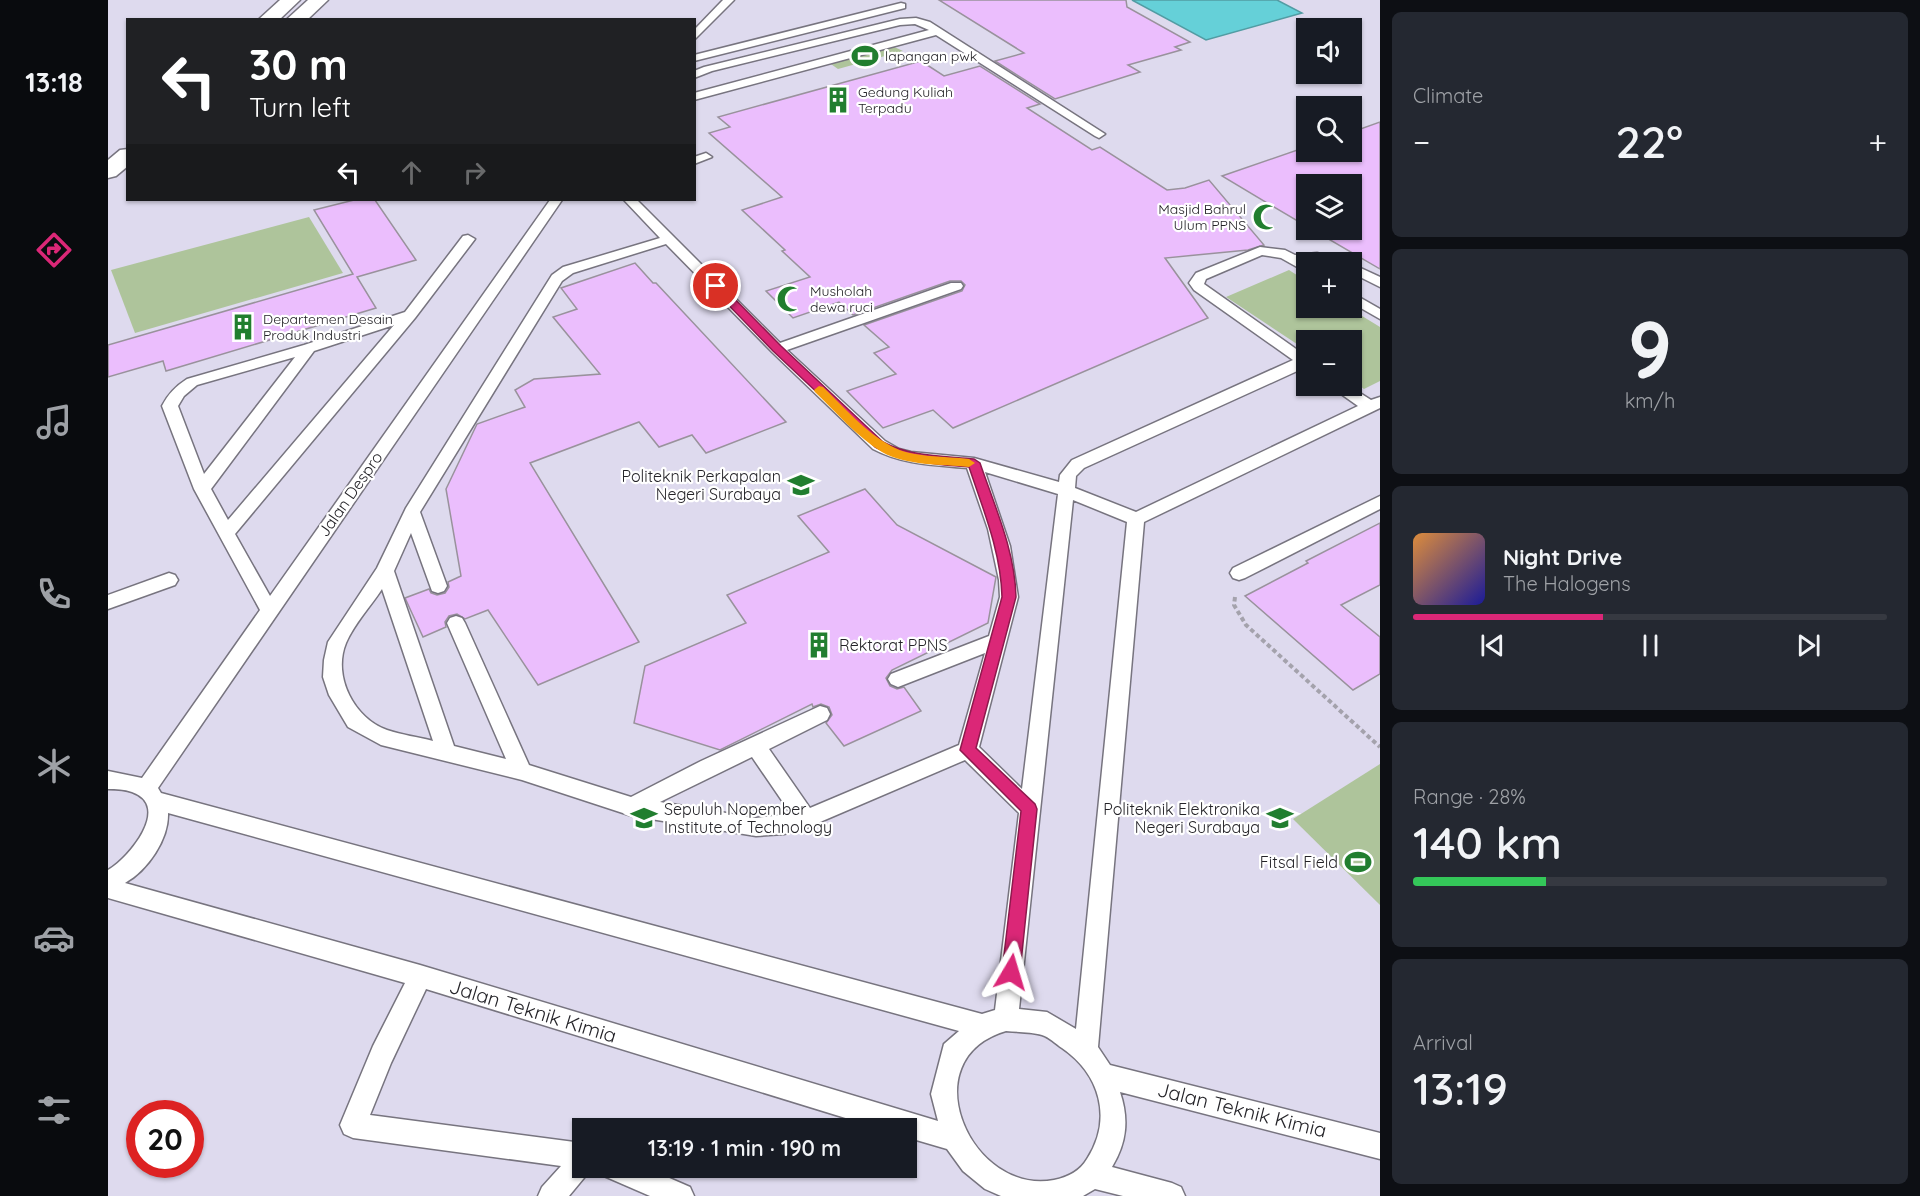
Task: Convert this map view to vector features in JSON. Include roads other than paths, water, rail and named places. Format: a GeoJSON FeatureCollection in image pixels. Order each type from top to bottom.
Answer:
{"type":"FeatureCollection","features":[{"type":"Feature","properties":{"kind":"street"},"geometry":{"type":"LineString","coordinates":[[269,18],[291,0]]}},
{"type":"Feature","properties":{"kind":"street"},"geometry":{"type":"LineString","coordinates":[[297,18],[319,0]]}},
{"type":"Feature","properties":{"kind":"lane"},"geometry":{"type":"LineString","coordinates":[[696,35],[729,0]]}},
{"type":"Feature","properties":{"kind":"lane"},"geometry":{"type":"LineString","coordinates":[[696,57],[901,6]]}},
{"type":"Feature","properties":{"kind":"lane"},"geometry":{"type":"LineString","coordinates":[[696,74],[708,69],[900,22],[916,21],[937,31],[1099,134]]}},
{"type":"Feature","properties":{"kind":"lane"},"geometry":{"type":"LineString","coordinates":[[696,95],[937,31]]}},
{"type":"Feature","properties":{"kind":"lane","name":"Jalan Despro"},"geometry":{"type":"LineString","coordinates":[[150,794],[269,610],[555,201]]}},
{"type":"Feature","properties":{"kind":"lane"},"geometry":{"type":"LineString","coordinates":[[631,201],[777,349],[864,432],[887,450],[911,457],[974,463],[1065,490],[1136,519],[1375,404]]}},
{"type":"Feature","properties":{"kind":"lane"},"geometry":{"type":"LineString","coordinates":[[227,532],[410,315],[468,239]]}},
{"type":"Feature","properties":{"kind":"lane"},"geometry":{"type":"LineString","coordinates":[[670,239],[568,270],[557,278],[412,512],[385,571],[337,642],[333,660],[333,677],[339,695],[355,721],[381,737],[522,771],[632,807],[756,827],[784,825],[806,819],[968,750]]}},
{"type":"Feature","properties":{"kind":"lane"},"geometry":{"type":"LineString","coordinates":[[1296,262],[1285,254],[1260,251],[1201,276],[1196,283],[1199,288],[1296,356]]}},
{"type":"Feature","properties":{"kind":"lane"},"geometry":{"type":"LineString","coordinates":[[1292,259],[1296,259]]}},
{"type":"Feature","properties":{"kind":"lane"},"geometry":{"type":"LineString","coordinates":[[1362,273],[1380,283]]}},
{"type":"Feature","properties":{"kind":"lane"},"geometry":{"type":"LineString","coordinates":[[777,349],[956,286]]}},
{"type":"Feature","properties":{"kind":"lane"},"geometry":{"type":"LineString","coordinates":[[1362,303],[1380,315]]}},
{"type":"Feature","properties":{"kind":"lane"},"geometry":{"type":"LineString","coordinates":[[269,610],[202,489],[170,406],[178,392],[192,382],[309,348],[410,315]]}},
{"type":"Feature","properties":{"kind":"lane"},"geometry":{"type":"LineString","coordinates":[[202,489],[309,348]]}},
{"type":"Feature","properties":{"kind":"lane"},"geometry":{"type":"LineString","coordinates":[[1006,1018],[1068,475],[1078,464],[1296,366]]}},
{"type":"Feature","properties":{"kind":"lane"},"geometry":{"type":"LineString","coordinates":[[1359,396],[1375,404]]}},
{"type":"Feature","properties":{"kind":"lane"},"geometry":{"type":"LineString","coordinates":[[968,750],[995,641],[1009,597],[1008,575],[974,463]]}},
{"type":"Feature","properties":{"kind":"lane"},"geometry":{"type":"LineString","coordinates":[[1239,573],[1380,502]]}},
{"type":"Feature","properties":{"kind":"lane"},"geometry":{"type":"LineString","coordinates":[[412,512],[438,586]]}},
{"type":"Feature","properties":{"kind":"lane"},"geometry":{"type":"LineString","coordinates":[[1086,1050],[1136,519]]}},
{"type":"Feature","properties":{"kind":"lane"},"geometry":{"type":"LineString","coordinates":[[385,571],[447,754]]}},
{"type":"Feature","properties":{"kind":"lane"},"geometry":{"type":"LineString","coordinates":[[108,602],[168,579]]}},
{"type":"Feature","properties":{"kind":"lane"},"geometry":{"type":"LineString","coordinates":[[456,623],[522,771]]}},
{"type":"Feature","properties":{"kind":"lane"},"geometry":{"type":"LineString","coordinates":[[898,679],[995,641]]}},
{"type":"Feature","properties":{"kind":"lane"},"geometry":{"type":"LineString","coordinates":[[632,807],[708,767],[820,714]]}},
{"type":"Feature","properties":{"kind":"lane"},"geometry":{"type":"LineString","coordinates":[[756,746],[806,819]]}},
{"type":"Feature","properties":{"kind":"lane"},"geometry":{"type":"LineString","coordinates":[[968,750],[1029,809]]}},
{"type":"Feature","properties":{"kind":"lane"},"geometry":{"type":"LineString","coordinates":[[108,780],[128,781],[150,794],[982,1026]]}},
{"type":"Feature","properties":{"kind":"lane"},"geometry":{"type":"LineString","coordinates":[[108,881],[129,869],[149,846],[159,821],[150,794]]}},
{"type":"Feature","properties":{"kind":"lane","name":"Jalan Teknik Kimia"},"geometry":{"type":"LineString","coordinates":[[108,888],[420,976],[956,1139]]}},
{"type":"Feature","properties":{"kind":"lane"},"geometry":{"type":"LineString","coordinates":[[420,976],[382,1055],[354,1125],[572,1155]]}},
{"type":"Feature","properties":{"kind":"lane"},"geometry":{"type":"LineString","coordinates":[[1006,1018],[1047,1024],[1086,1050],[1104,1075],[1114,1111],[1110,1146],[1092,1175],[1071,1189],[1047,1194],[1020,1191],[994,1180],[972,1162],[956,1139],[943,1094],[953,1053],[982,1026],[1006,1018]]}},
{"type":"Feature","properties":{"kind":"lane","name":"Jalan Teknik Kimia"},"geometry":{"type":"LineString","coordinates":[[1104,1075],[1380,1146]]}},
{"type":"Feature","properties":{"kind":"lane"},"geometry":{"type":"LineString","coordinates":[[551,1196],[572,1174]]}},
{"type":"Feature","properties":{"kind":"lane"},"geometry":{"type":"LineString","coordinates":[[1092,1175],[1172,1196]]}},
{"type":"Feature","properties":{"kind":"lane"},"geometry":{"type":"LineString","coordinates":[[639,1178],[681,1196]]}},
{"type":"Feature","properties":{"kind":"water"},"geometry":{"type":"Polygon","coordinates":[[[1132,0],[1277,0],[1302,13],[1206,40],[1132,0]]]}},
{"type":"Feature","properties":{"kind":"place","name":"lapangan pwk"},"geometry":{"type":"Point","coordinates":[865,56]}},
{"type":"Feature","properties":{"kind":"place","name":"Gedung Kuliah Terpadu"},"geometry":{"type":"Point","coordinates":[838,100]}},
{"type":"Feature","properties":{"kind":"place","name":"Masjid Bahrul Ulum PPNS"},"geometry":{"type":"Point","coordinates":[1266,217]}},
{"type":"Feature","properties":{"kind":"place","name":"Musholah dewa ruci"},"geometry":{"type":"Point","coordinates":[790,299]}},
{"type":"Feature","properties":{"kind":"place","name":"Departemen Desain Produk Industri"},"geometry":{"type":"Point","coordinates":[243,327]}},
{"type":"Feature","properties":{"kind":"place","name":"Politeknik Perkapalan Negeri Surabaya"},"geometry":{"type":"Point","coordinates":[801,485]}},
{"type":"Feature","properties":{"kind":"place","name":"Rektorat PPNS"},"geometry":{"type":"Point","coordinates":[819,645]}},
{"type":"Feature","properties":{"kind":"place","name":"Sepuluh Nopember Institute of Technology"},"geometry":{"type":"Point","coordinates":[644,818]}},
{"type":"Feature","properties":{"kind":"place","name":"Politeknik Elektronika Negeri Surabaya"},"geometry":{"type":"Point","coordinates":[1280,818]}},
{"type":"Feature","properties":{"kind":"place","name":"Fitsal Field"},"geometry":{"type":"Point","coordinates":[1358,862]}}]}
